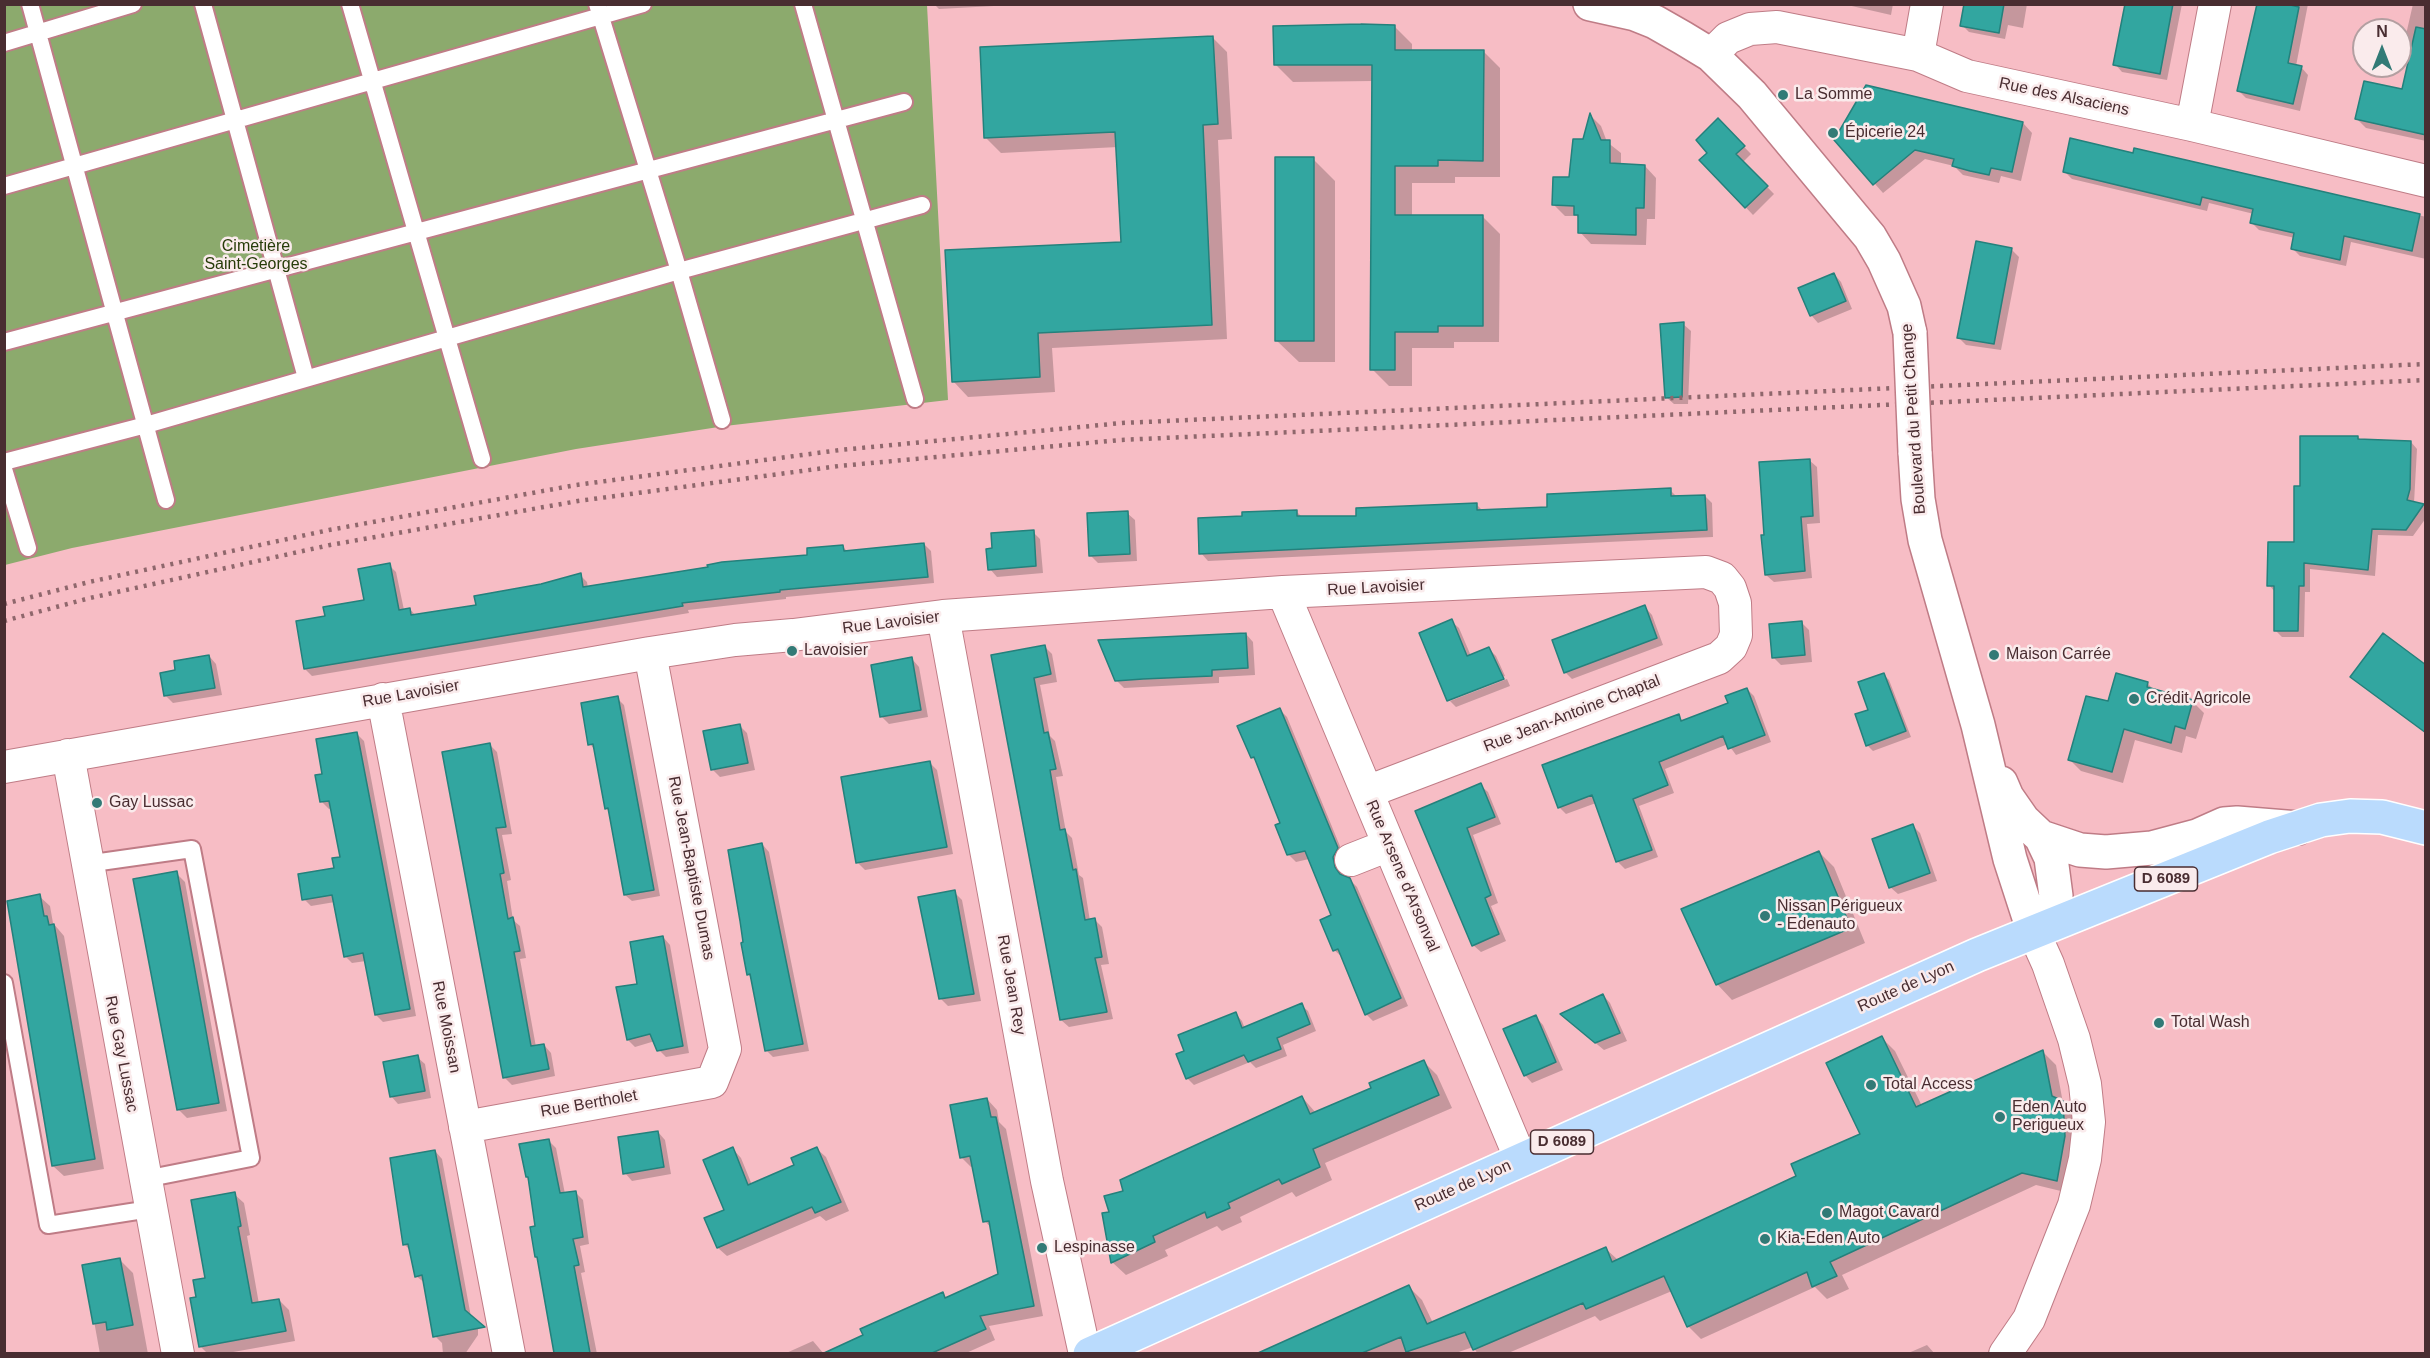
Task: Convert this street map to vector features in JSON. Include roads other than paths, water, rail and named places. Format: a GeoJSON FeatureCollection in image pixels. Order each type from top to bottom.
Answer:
{"type":"FeatureCollection","features":[{"type":"Feature","properties":{"kind":"main road","name":"Boulevard du Petit Change"},"geometry":{"type":"LineString","coordinates":[[1590,4],[1636,9],[1711,55],[1752,95],[1870,237],[1895,283],[1904,306],[1910,333],[1918,499],[1925,540],[1978,725],[2010,859],[2034,933]]}},
{"type":"Feature","properties":{"kind":"main road"},"geometry":{"type":"LineString","coordinates":[[1978,725],[2007,797],[2023,820],[2041,837],[2051,858],[2056,896],[2052,910],[2034,933]]}},
{"type":"Feature","properties":{"kind":"main road","name":"D 6089"},"geometry":{"type":"LineString","coordinates":[[2034,933],[2269,837],[2321,820],[2350,816],[2382,817],[2426,828]]}},
{"type":"Feature","properties":{"kind":"main road"},"geometry":{"type":"LineString","coordinates":[[2041,837],[2080,850],[2106,852],[2152,848],[2197,836],[2224,824],[2298,828]]}},
{"type":"Feature","properties":{"kind":"main road","name":"Route de Lyon"},"geometry":{"type":"LineString","coordinates":[[1090,1353],[1977,955],[2034,933]]}},
{"type":"Feature","properties":{"kind":"street"},"geometry":{"type":"LineString","coordinates":[[1918,55],[1927,4]]}},
{"type":"Feature","properties":{"kind":"street"},"geometry":{"type":"LineString","coordinates":[[2192,125],[2215,4]]}},
{"type":"Feature","properties":{"kind":"street","name":"Rue des Alsaciens"},"geometry":{"type":"LineString","coordinates":[[1711,55],[1728,38],[1750,29],[1777,27],[1918,55],[1967,76],[2192,125],[2426,181]]}},
{"type":"Feature","properties":{"kind":"street","name":"Rue Lavoisier"},"geometry":{"type":"LineString","coordinates":[[4,767],[650,653],[735,640],[943,616],[1283,592],[1706,572],[1722,578],[1730,588],[1735,603]]}},
{"type":"Feature","properties":{"kind":"street","name":"Rue Arsene d'Arsonval"},"geometry":{"type":"LineString","coordinates":[[1283,592],[1521,1160]]}},
{"type":"Feature","properties":{"kind":"street","name":"Rue Jean-Antoine Chaptal"},"geometry":{"type":"LineString","coordinates":[[1367,792],[1719,658],[1731,647],[1736,635],[1735,603]]}},
{"type":"Feature","properties":{"kind":"street","name":"Rue Jean Rey"},"geometry":{"type":"LineString","coordinates":[[943,616],[1047,1181],[1085,1353]]}},
{"type":"Feature","properties":{"kind":"street","name":"Rue Jean-Baptiste Dumas"},"geometry":{"type":"LineString","coordinates":[[650,653],[725,1048],[712,1082]]}},
{"type":"Feature","properties":{"kind":"street","name":"Rue Moissan"},"geometry":{"type":"LineString","coordinates":[[383,699],[510,1353]]}},
{"type":"Feature","properties":{"kind":"street","name":"Rue Gay Lussac"},"geometry":{"type":"LineString","coordinates":[[68,755],[86,864],[178,1353]]}},
{"type":"Feature","properties":{"kind":"street"},"geometry":{"type":"LineString","coordinates":[[1352,860],[1389,845]]}},
{"type":"Feature","properties":{"kind":"street"},"geometry":{"type":"LineString","coordinates":[[2005,1353],[2029,1318],[2074,1205],[2085,1160],[2089,1122],[2085,1084],[2074,1039],[2048,964],[2034,933]]}},
{"type":"Feature","properties":{"kind":"street","name":"Rue Bertholet"},"geometry":{"type":"LineString","coordinates":[[465,1127],[712,1082]]}},
{"type":"Feature","properties":{"kind":"lane"},"geometry":{"type":"LineString","coordinates":[[30,4],[166,500]]}},
{"type":"Feature","properties":{"kind":"lane"},"geometry":{"type":"LineString","coordinates":[[4,42],[133,4]]}},
{"type":"Feature","properties":{"kind":"lane"},"geometry":{"type":"LineString","coordinates":[[203,4],[306,378]]}},
{"type":"Feature","properties":{"kind":"lane"},"geometry":{"type":"LineString","coordinates":[[350,4],[449,338],[482,459]]}},
{"type":"Feature","properties":{"kind":"lane"},"geometry":{"type":"LineString","coordinates":[[4,186],[372,81],[598,11],[643,4]]}},
{"type":"Feature","properties":{"kind":"lane"},"geometry":{"type":"LineString","coordinates":[[802,4],[915,399]]}},
{"type":"Feature","properties":{"kind":"lane"},"geometry":{"type":"LineString","coordinates":[[598,11],[679,271],[722,420]]}},
{"type":"Feature","properties":{"kind":"lane"},"geometry":{"type":"LineString","coordinates":[[4,342],[904,102]]}},
{"type":"Feature","properties":{"kind":"lane"},"geometry":{"type":"LineString","coordinates":[[4,462],[146,425],[679,271],[922,205]]}},
{"type":"Feature","properties":{"kind":"lane"},"geometry":{"type":"LineString","coordinates":[[4,469],[28,548]]}},
{"type":"Feature","properties":{"kind":"lane"},"geometry":{"type":"LineString","coordinates":[[4,983],[48,1225],[148,1194],[251,1158],[192,849],[86,864]]}},
{"type":"Feature","properties":{"kind":"railway"},"geometry":{"type":"LineString","coordinates":[[4,604],[89,582],[329,530],[576,485],[840,450],[1122,423],[2426,364]]}},
{"type":"Feature","properties":{"kind":"railway"},"geometry":{"type":"LineString","coordinates":[[4,621],[90,598],[330,545],[578,501],[839,466],[1120,440],[2426,380]]}},
{"type":"Feature","properties":{"kind":"place","name":"La Somme"},"geometry":{"type":"Point","coordinates":[1783,95]}},
{"type":"Feature","properties":{"kind":"place","name":"Épicerie 24"},"geometry":{"type":"Point","coordinates":[1833,133]}},
{"type":"Feature","properties":{"kind":"place","name":"Lavoisier"},"geometry":{"type":"Point","coordinates":[792,651]}},
{"type":"Feature","properties":{"kind":"place","name":"Maison Carrée"},"geometry":{"type":"Point","coordinates":[1994,655]}},
{"type":"Feature","properties":{"kind":"place","name":"Crédit Agricole"},"geometry":{"type":"Point","coordinates":[2134,699]}},
{"type":"Feature","properties":{"kind":"place","name":"Gay Lussac"},"geometry":{"type":"Point","coordinates":[97,803]}},
{"type":"Feature","properties":{"kind":"place","name":"Nissan Périgueux - Edenauto"},"geometry":{"type":"Point","coordinates":[1765,916]}},
{"type":"Feature","properties":{"kind":"place","name":"Total Wash"},"geometry":{"type":"Point","coordinates":[2159,1023]}},
{"type":"Feature","properties":{"kind":"place","name":"Total Access"},"geometry":{"type":"Point","coordinates":[1871,1085]}},
{"type":"Feature","properties":{"kind":"place","name":"Eden Auto Perigueux"},"geometry":{"type":"Point","coordinates":[2000,1117]}},
{"type":"Feature","properties":{"kind":"place","name":"Magot Cavard"},"geometry":{"type":"Point","coordinates":[1827,1213]}},
{"type":"Feature","properties":{"kind":"place","name":"Kia-Eden Auto"},"geometry":{"type":"Point","coordinates":[1765,1239]}},
{"type":"Feature","properties":{"kind":"place","name":"Lespinasse"},"geometry":{"type":"Point","coordinates":[1042,1248]}},
{"type":"Feature","properties":{"kind":"park label","name":"Cimetière Saint-Georges"},"geometry":{"type":"Point","coordinates":[256,256]}}]}
